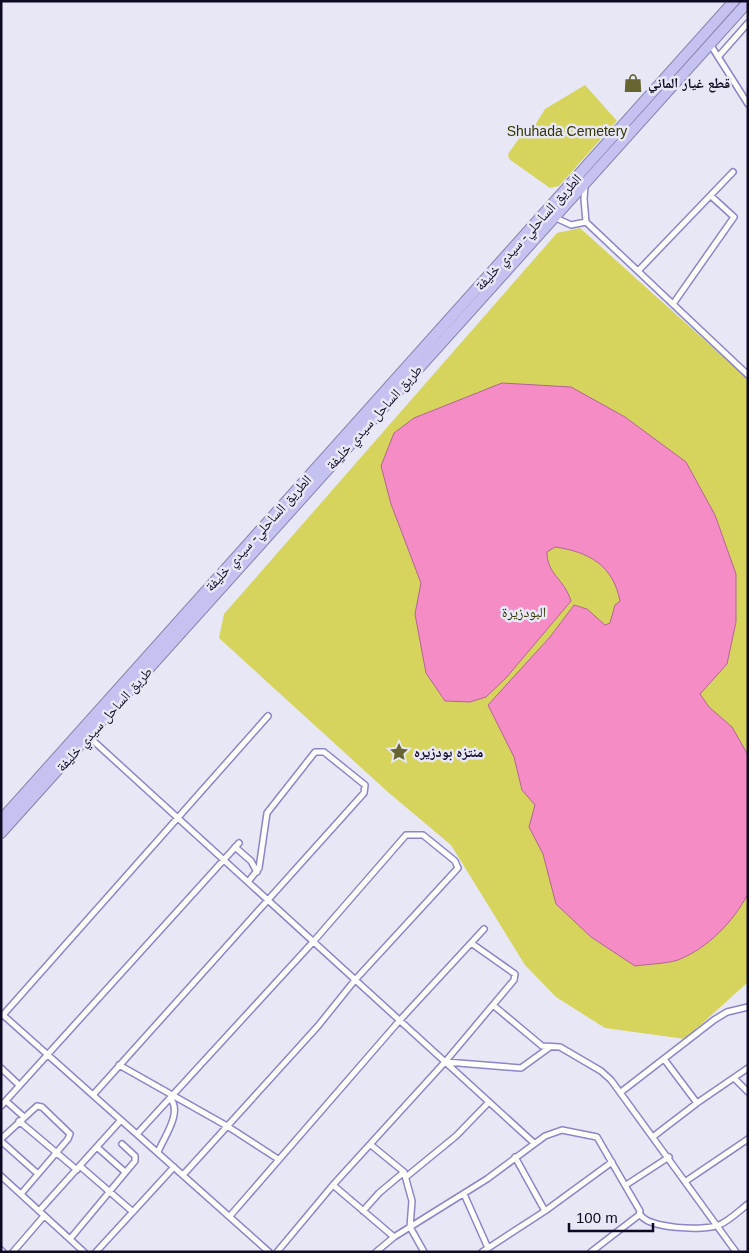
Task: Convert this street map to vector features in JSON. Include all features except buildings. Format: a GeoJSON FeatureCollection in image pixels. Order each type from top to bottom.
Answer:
{"type":"FeatureCollection","features":[{"type":"Feature","properties":{"kind":"highway","name":"الطريق الساحلي- سيدي خليفة"},"geometry":{"type":"LineString","coordinates":[[1,820],[129,683],[734,1]]}},
{"type":"Feature","properties":{"kind":"highway","name":"طريق الساحل سيدي خليفة"},"geometry":{"type":"LineString","coordinates":[[1,833],[88,736],[129,683],[748,2]]}},
{"type":"Feature","properties":{"kind":"street"},"geometry":{"type":"LineString","coordinates":[[718,57],[748,22]]}},
{"type":"Feature","properties":{"kind":"street"},"geometry":{"type":"LineString","coordinates":[[710,44],[748,104]]}},
{"type":"Feature","properties":{"kind":"street"},"geometry":{"type":"LineString","coordinates":[[638,271],[733,172]]}},
{"type":"Feature","properties":{"kind":"street"},"geometry":{"type":"LineString","coordinates":[[585,182],[586,222],[748,374]]}},
{"type":"Feature","properties":{"kind":"street"},"geometry":{"type":"LineString","coordinates":[[673,304],[734,217],[711,196]]}},
{"type":"Feature","properties":{"kind":"street"},"geometry":{"type":"LineString","coordinates":[[554,217],[571,225],[586,222]]}},
{"type":"Feature","properties":{"kind":"street"},"geometry":{"type":"LineString","coordinates":[[268,716],[2,1014],[269,1252]]}},
{"type":"Feature","properties":{"kind":"street"},"geometry":{"type":"LineString","coordinates":[[88,736],[534,1143]]}},
{"type":"Feature","properties":{"kind":"street"},"geometry":{"type":"LineString","coordinates":[[93,1095],[364,793],[365,785],[324,752],[314,752],[267,814],[257,872],[248,882]]}},
{"type":"Feature","properties":{"kind":"street"},"geometry":{"type":"LineString","coordinates":[[136,1134],[313,942],[406,835],[423,835],[456,862],[458,868],[355,980],[318,1026],[183,1175]]}},
{"type":"Feature","properties":{"kind":"street"},"geometry":{"type":"LineString","coordinates":[[1,1106],[237,845],[251,861],[257,872]]}},
{"type":"Feature","properties":{"kind":"street"},"geometry":{"type":"LineString","coordinates":[[230,1216],[400,1020],[484,929]]}},
{"type":"Feature","properties":{"kind":"street"},"geometry":{"type":"LineString","coordinates":[[277,1252],[333,1186],[445,1062],[514,980],[515,974],[471,943]]}},
{"type":"Feature","properties":{"kind":"street"},"geometry":{"type":"LineString","coordinates":[[493,1004],[542,1046],[560,1047],[602,1071],[621,1092],[654,1136],[736,1252]]}},
{"type":"Feature","properties":{"kind":"street"},"geometry":{"type":"LineString","coordinates":[[621,1092],[714,1020],[727,1012],[748,1007]]}},
{"type":"Feature","properties":{"kind":"street"},"geometry":{"type":"LineString","coordinates":[[445,1062],[521,1068],[550,1047]]}},
{"type":"Feature","properties":{"kind":"street"},"geometry":{"type":"LineString","coordinates":[[664,1059],[697,1102]]}},
{"type":"Feature","properties":{"kind":"street"},"geometry":{"type":"LineString","coordinates":[[119,1065],[171,1097],[227,1126],[278,1159]]}},
{"type":"Feature","properties":{"kind":"street"},"geometry":{"type":"LineString","coordinates":[[1,1068],[19,1085]]}},
{"type":"Feature","properties":{"kind":"street"},"geometry":{"type":"LineString","coordinates":[[654,1136],[697,1102],[748,1068]]}},
{"type":"Feature","properties":{"kind":"street"},"geometry":{"type":"LineString","coordinates":[[734,1078],[748,1092]]}},
{"type":"Feature","properties":{"kind":"street"},"geometry":{"type":"LineString","coordinates":[[158,1152],[175,1113],[175,1104],[171,1097]]}},
{"type":"Feature","properties":{"kind":"street"},"geometry":{"type":"LineString","coordinates":[[6,1100],[24,1117]]}},
{"type":"Feature","properties":{"kind":"street"},"geometry":{"type":"LineString","coordinates":[[363,1211],[379,1194],[456,1136],[489,1102]]}},
{"type":"Feature","properties":{"kind":"street"},"geometry":{"type":"LineString","coordinates":[[21,1194],[70,1137],[67,1130],[40,1106],[34,1107],[1,1140],[38,1174]]}},
{"type":"Feature","properties":{"kind":"street"},"geometry":{"type":"LineString","coordinates":[[13,1252],[42,1213],[121,1120]]}},
{"type":"Feature","properties":{"kind":"street"},"geometry":{"type":"LineString","coordinates":[[19,1122],[109,1191],[133,1212]]}},
{"type":"Feature","properties":{"kind":"street"},"geometry":{"type":"LineString","coordinates":[[376,1252],[394,1237],[464,1194],[534,1143],[545,1136],[562,1130],[590,1134],[596,1137],[626,1185],[642,1218],[654,1224],[675,1228],[718,1226],[748,1204]]}},
{"type":"Feature","properties":{"kind":"street"},"geometry":{"type":"LineString","coordinates":[[686,1181],[748,1139]]}},
{"type":"Feature","properties":{"kind":"street"},"geometry":{"type":"LineString","coordinates":[[70,1239],[135,1157],[122,1144]]}},
{"type":"Feature","properties":{"kind":"street"},"geometry":{"type":"LineString","coordinates":[[371,1145],[405,1175],[412,1201],[410,1228],[424,1252]]}},
{"type":"Feature","properties":{"kind":"street"},"geometry":{"type":"LineString","coordinates":[[98,1148],[125,1172]]}},
{"type":"Feature","properties":{"kind":"street"},"geometry":{"type":"LineString","coordinates":[[515,1157],[545,1211]]}},
{"type":"Feature","properties":{"kind":"street"},"geometry":{"type":"LineString","coordinates":[[626,1185],[669,1157]]}},
{"type":"Feature","properties":{"kind":"street"},"geometry":{"type":"LineString","coordinates":[[482,1252],[545,1211],[612,1162]]}},
{"type":"Feature","properties":{"kind":"street"},"geometry":{"type":"LineString","coordinates":[[96,1252],[174,1166]]}},
{"type":"Feature","properties":{"kind":"street"},"geometry":{"type":"LineString","coordinates":[[1,1176],[84,1252]]}},
{"type":"Feature","properties":{"kind":"street"},"geometry":{"type":"LineString","coordinates":[[1,1186],[6,1180]]}},
{"type":"Feature","properties":{"kind":"street"},"geometry":{"type":"LineString","coordinates":[[333,1186],[394,1237]]}},
{"type":"Feature","properties":{"kind":"street"},"geometry":{"type":"LineString","coordinates":[[464,1194],[488,1248]]}},
{"type":"Feature","properties":{"kind":"street"},"geometry":{"type":"LineString","coordinates":[[590,1252],[640,1214]]}},
{"type":"Feature","properties":{"kind":"green space","name":"Shuhada Cemetery"},"geometry":{"type":"Polygon","coordinates":[[[585,85],[617,121],[559,186],[550,188],[509,159],[508,154],[527,127],[532,130],[545,109],[585,85]]]}},
{"type":"Feature","properties":{"kind":"green space","name":"البودزيرة"},"geometry":{"type":"Polygon","coordinates":[[[580,228],[748,379],[748,982],[685,1039],[605,1028],[556,997],[525,965],[451,845],[389,793],[219,638],[224,614],[557,233],[580,228]]]}},
{"type":"Feature","properties":{"kind":"shaded area"},"geometry":{"type":"Polygon","coordinates":[[[502,383],[571,387],[625,417],[686,462],[715,515],[736,574],[736,622],[727,664],[700,694],[709,707],[732,727],[748,755],[748,894],[735,914],[719,933],[699,949],[678,960],[635,966],[591,937],[556,904],[543,854],[529,827],[535,805],[522,790],[514,757],[488,705],[550,637],[574,605],[587,609],[605,625],[610,623],[615,605],[620,601],[612,578],[605,569],[598,562],[579,552],[555,547],[547,552],[550,566],[568,593],[571,601],[506,678],[486,697],[470,702],[445,701],[426,673],[415,614],[421,583],[391,504],[381,466],[394,433],[414,418],[502,383]]]}},
{"type":"Feature","properties":{"kind":"place","name":"قطع غيار الماني"},"geometry":{"type":"Point","coordinates":[633,83]}},
{"type":"Feature","properties":{"kind":"place","name":"منتزه بودزيره"},"geometry":{"type":"Point","coordinates":[399,752]}}]}
